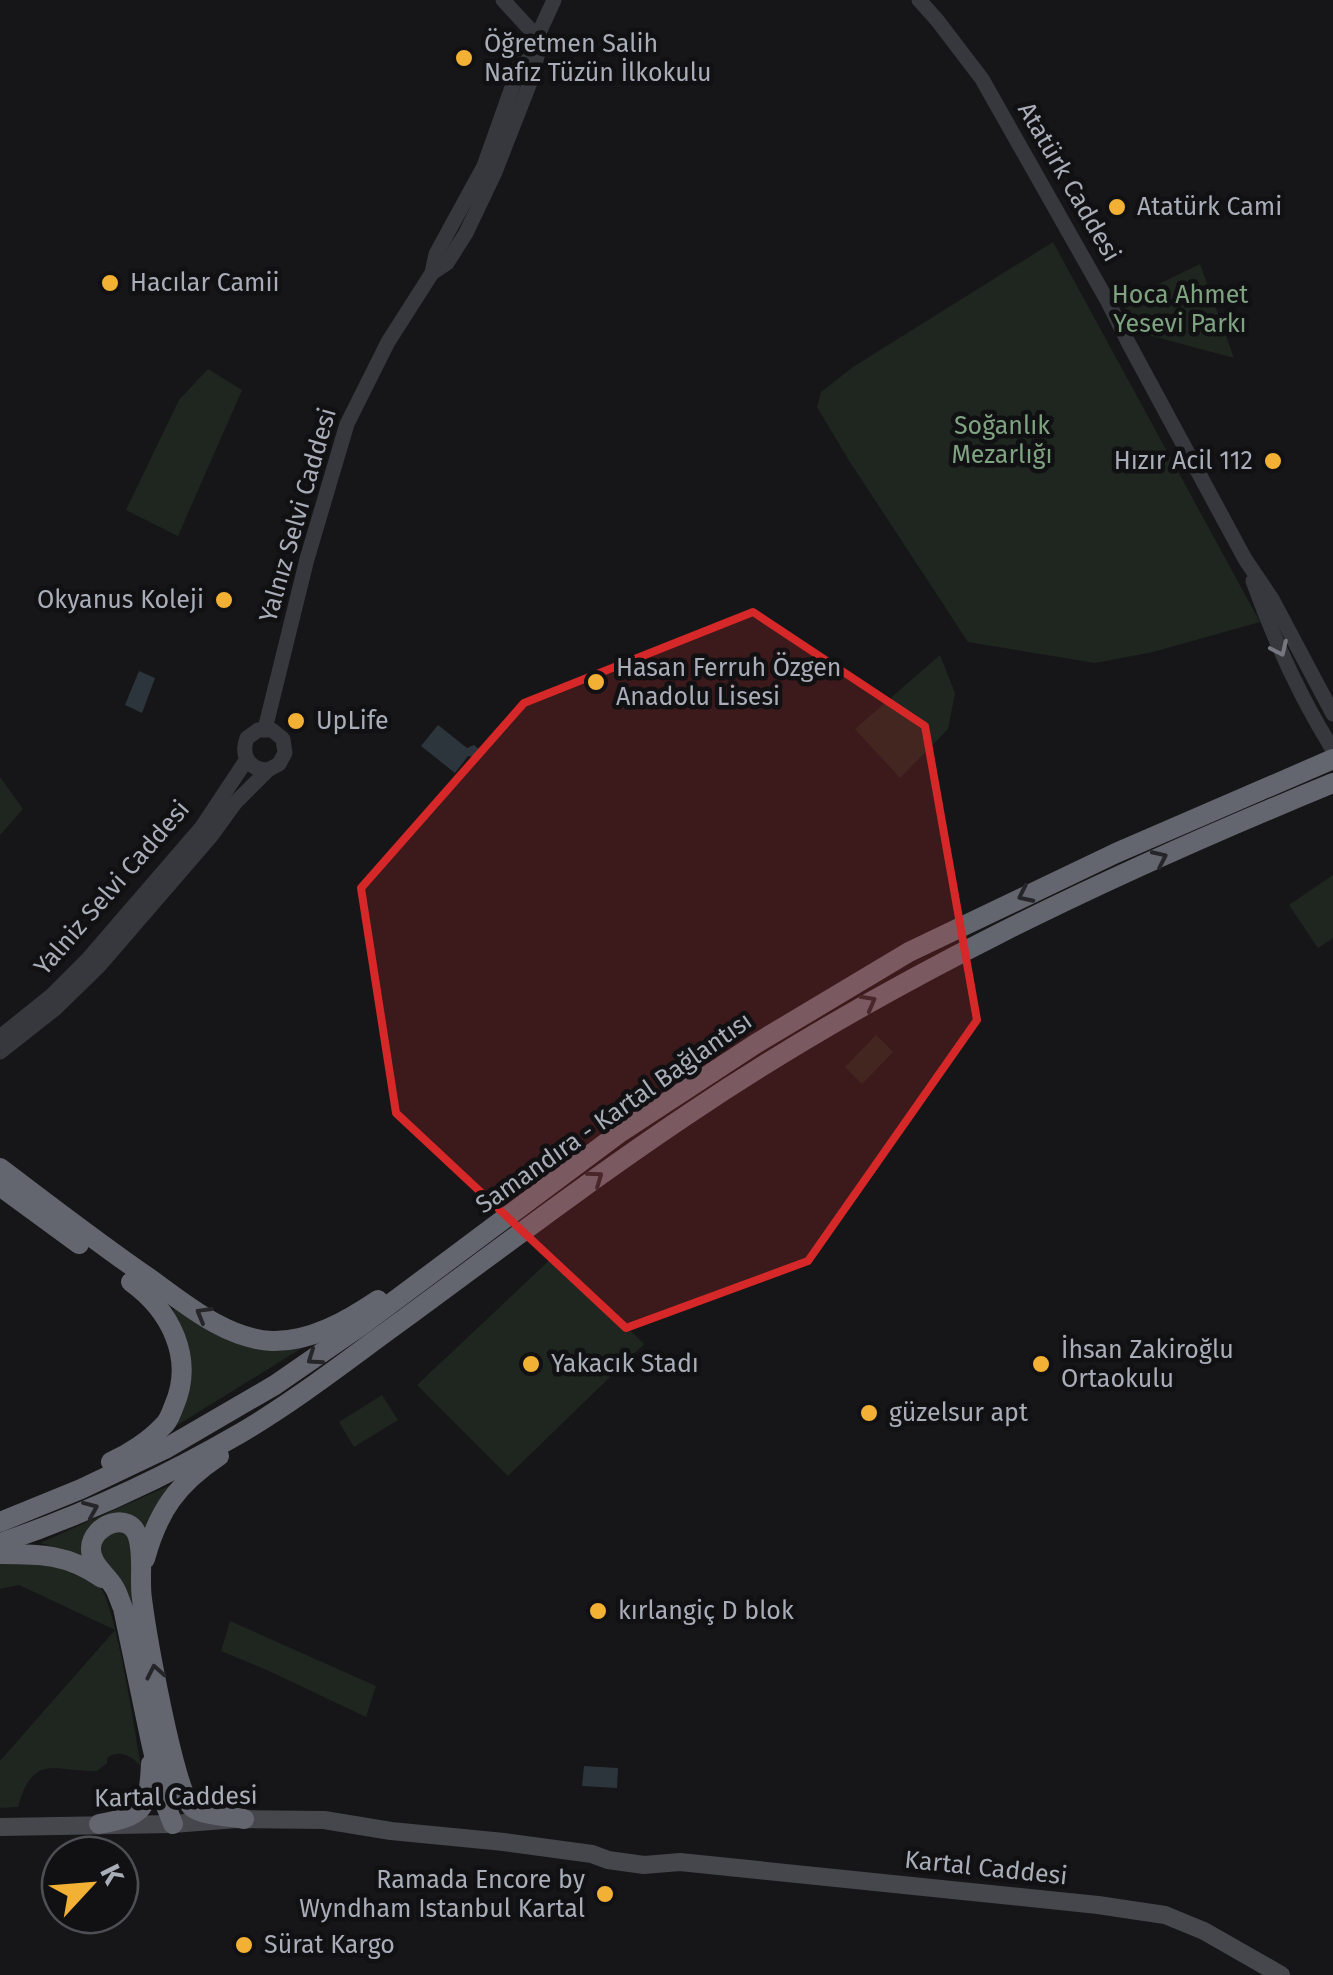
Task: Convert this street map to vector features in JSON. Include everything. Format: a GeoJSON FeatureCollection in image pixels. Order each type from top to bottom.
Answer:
{"type":"FeatureCollection","features":[{"type":"Feature","properties":{"kind":"highway","name":"Samandıra - Kartal Bağlantısı"},"geometry":{"type":"LineString","coordinates":[[0,1522],[81,1490],[165,1449],[275,1385],[618,1134],[756,1043],[909,952],[1098,861],[1333,759]]}},
{"type":"Feature","properties":{"kind":"highway","name":"Samandıra - Kartal Bağlantısı"},"geometry":{"type":"LineString","coordinates":[[0,1543],[97,1507],[239,1434],[328,1374],[614,1165],[764,1064],[914,976],[1102,885],[1324,787]]}},
{"type":"Feature","properties":{"kind":"highway"},"geometry":{"type":"LineString","coordinates":[[0,1168],[198,1312],[233,1331],[268,1341],[296,1340],[372,1304],[552,1172],[618,1134]]}},
{"type":"Feature","properties":{"kind":"highway"},"geometry":{"type":"LineString","coordinates":[[0,1186],[148,1294],[177,1337],[182,1366],[180,1392],[166,1424],[122,1458],[0,1510]]}},
{"type":"Feature","properties":{"kind":"highway"},"geometry":{"type":"LineString","coordinates":[[141,1596],[144,1563],[153,1531],[183,1483],[312,1399],[459,1293],[541,1218]]}},
{"type":"Feature","properties":{"kind":"highway"},"geometry":{"type":"LineString","coordinates":[[113,1522],[131,1526],[140,1542],[141,1596],[169,1747],[186,1801],[173,1824],[123,1608],[97,1566],[91,1548],[94,1535],[113,1522]]}},
{"type":"Feature","properties":{"kind":"highway"},"geometry":{"type":"LineString","coordinates":[[0,1554],[48,1555],[71,1560],[114,1588]]}},
{"type":"Feature","properties":{"kind":"highway"},"geometry":{"type":"LineString","coordinates":[[99,1824],[125,1819],[144,1803],[150,1789],[152,1742]]}},
{"type":"Feature","properties":{"kind":"highway"},"geometry":{"type":"LineString","coordinates":[[186,1801],[195,1810],[244,1820]]}},
{"type":"Feature","properties":{"kind":"main road","name":"Kartal Caddesi"},"geometry":{"type":"LineString","coordinates":[[0,1826],[324,1820],[592,1854],[644,1865],[671,1862],[1098,1905],[1165,1916],[1204,1931],[1281,1975]]}},
{"type":"Feature","properties":{"kind":"street"},"geometry":{"type":"LineString","coordinates":[[503,0],[536,37]]}},
{"type":"Feature","properties":{"kind":"street","name":"Yalnız Selvi Caddesi"},"geometry":{"type":"LineString","coordinates":[[246,759],[247,738],[265,728],[307,559],[347,424],[388,342],[432,273],[436,254],[484,166],[526,48],[536,37],[554,0]]}},
{"type":"Feature","properties":{"kind":"street","name":"Atatürk Caddesi"},"geometry":{"type":"LineString","coordinates":[[919,0],[938,20],[991,95],[1108,300],[1245,559],[1272,599],[1333,714]]}},
{"type":"Feature","properties":{"kind":"street","name":"Atatürk Caddesi"},"geometry":{"type":"LineString","coordinates":[[1245,559],[1269,626],[1309,711],[1333,750]]}},
{"type":"Feature","properties":{"kind":"street"},"geometry":{"type":"LineString","coordinates":[[0,1052],[68,998],[210,836],[234,803],[268,770],[280,764],[286,746],[278,734],[265,728]]}},
{"type":"Feature","properties":{"kind":"street"},"geometry":{"type":"LineString","coordinates":[[246,759],[256,768],[268,770]]}},
{"type":"Feature","properties":{"kind":"street","name":"Yalniz Selvi Caddesi"},"geometry":{"type":"LineString","coordinates":[[0,1037],[52,995],[89,958],[202,827],[246,759]]}},
{"type":"Feature","properties":{"kind":"highlighted area"},"geometry":{"type":"Polygon","coordinates":[[[753,612],[925,726],[977,1020],[808,1261],[626,1328],[396,1113],[361,888],[524,703],[753,612]]]}},
{"type":"Feature","properties":{"kind":"green space","name":"Soğanlık Mezarlığı"},"geometry":{"type":"Polygon","coordinates":[[[1053,242],[1260,622],[1153,652],[1095,663],[968,642],[817,407],[821,392],[853,367],[1053,242]]]}},
{"type":"Feature","properties":{"kind":"green space","name":"Hoca Ahmet Yesevi Parkı"},"geometry":{"type":"Polygon","coordinates":[[[1200,264],[1234,358],[1137,332],[1122,302],[1200,264]]]}},
{"type":"Feature","properties":{"kind":"green space"},"geometry":{"type":"Polygon","coordinates":[[[208,369],[242,390],[178,536],[126,510],[179,400],[208,369]]]}},
{"type":"Feature","properties":{"kind":"green space"},"geometry":{"type":"Polygon","coordinates":[[[940,655],[955,693],[948,729],[900,778],[855,729],[940,655]]]}},
{"type":"Feature","properties":{"kind":"green space"},"geometry":{"type":"Polygon","coordinates":[[[0,777],[23,809],[0,835],[0,777]]]}},
{"type":"Feature","properties":{"kind":"green space"},"geometry":{"type":"Polygon","coordinates":[[[1333,875],[1333,938],[1318,948],[1289,905],[1333,875]]]}},
{"type":"Feature","properties":{"kind":"green space"},"geometry":{"type":"Polygon","coordinates":[[[876,1035],[893,1052],[862,1084],[845,1067],[876,1035]]]}},
{"type":"Feature","properties":{"kind":"green space","name":"Yakacık Stadı"},"geometry":{"type":"Polygon","coordinates":[[[554,1256],[644,1344],[508,1476],[417,1385],[554,1256]]]}},
{"type":"Feature","properties":{"kind":"green space"},"geometry":{"type":"Polygon","coordinates":[[[175,1308],[235,1342],[266,1349],[302,1348],[176,1426],[192,1368],[187,1341],[172,1312],[175,1308]]]}},
{"type":"Feature","properties":{"kind":"green space"},"geometry":{"type":"Polygon","coordinates":[[[382,1395],[398,1420],[354,1447],[339,1422],[382,1395]]]}},
{"type":"Feature","properties":{"kind":"green space"},"geometry":{"type":"Polygon","coordinates":[[[175,1483],[146,1528],[129,1516],[84,1556],[40,1543],[175,1483]]]}},
{"type":"Feature","properties":{"kind":"green space"},"geometry":{"type":"Polygon","coordinates":[[[115,1529],[133,1539],[137,1609],[133,1609],[97,1551],[102,1536],[115,1529]]]}},
{"type":"Feature","properties":{"kind":"green space"},"geometry":{"type":"Polygon","coordinates":[[[38,1559],[92,1578],[104,1594],[111,1614],[118,1640],[141,1766],[116,1754],[107,1758],[107,1763],[97,1771],[47,1769],[31,1778],[18,1807],[0,1808],[0,1761],[115,1630],[19,1585],[0,1589],[0,1564],[38,1559]]]}},
{"type":"Feature","properties":{"kind":"green space"},"geometry":{"type":"Polygon","coordinates":[[[230,1621],[376,1686],[366,1717],[221,1651],[230,1621]]]}},
{"type":"Feature","properties":{"kind":"shaded area"},"geometry":{"type":"Polygon","coordinates":[[[139,671],[155,678],[142,713],[125,705],[139,671]]]}},
{"type":"Feature","properties":{"kind":"shaded area"},"geometry":{"type":"Polygon","coordinates":[[[438,725],[467,748],[474,745],[479,749],[479,754],[468,756],[455,773],[421,746],[438,725]]]}},
{"type":"Feature","properties":{"kind":"shaded area"},"geometry":{"type":"Polygon","coordinates":[[[584,1766],[618,1768],[617,1788],[582,1786],[584,1766]]]}},
{"type":"Feature","properties":{"kind":"place","name":"Öğretmen Salih Nafız Tüzün İlkokulu"},"geometry":{"type":"Point","coordinates":[464,58]}},
{"type":"Feature","properties":{"kind":"place","name":"Atatürk Cami"},"geometry":{"type":"Point","coordinates":[1117,207]}},
{"type":"Feature","properties":{"kind":"place","name":"Hacılar Camii"},"geometry":{"type":"Point","coordinates":[110,283]}},
{"type":"Feature","properties":{"kind":"place","name":"Hızır Acil 112"},"geometry":{"type":"Point","coordinates":[1273,461]}},
{"type":"Feature","properties":{"kind":"place","name":"Okyanus Koleji"},"geometry":{"type":"Point","coordinates":[224,600]}},
{"type":"Feature","properties":{"kind":"place","name":"Hasan Ferruh Özgen Anadolu Lisesi"},"geometry":{"type":"Point","coordinates":[596,682]}},
{"type":"Feature","properties":{"kind":"place","name":"UpLife"},"geometry":{"type":"Point","coordinates":[296,721]}},
{"type":"Feature","properties":{"kind":"place","name":"Yakacık Stadı"},"geometry":{"type":"Point","coordinates":[531,1364]}},
{"type":"Feature","properties":{"kind":"place","name":"İhsan Zakiroğlu Ortaokulu"},"geometry":{"type":"Point","coordinates":[1041,1364]}},
{"type":"Feature","properties":{"kind":"place","name":"güzelsur apt"},"geometry":{"type":"Point","coordinates":[869,1413]}},
{"type":"Feature","properties":{"kind":"place","name":"kırlangiç D blok"},"geometry":{"type":"Point","coordinates":[598,1611]}},
{"type":"Feature","properties":{"kind":"place","name":"Ramada Encore by Wyndham Istanbul Kartal"},"geometry":{"type":"Point","coordinates":[605,1894]}},
{"type":"Feature","properties":{"kind":"place","name":"Sürat Kargo"},"geometry":{"type":"Point","coordinates":[244,1945]}}]}
